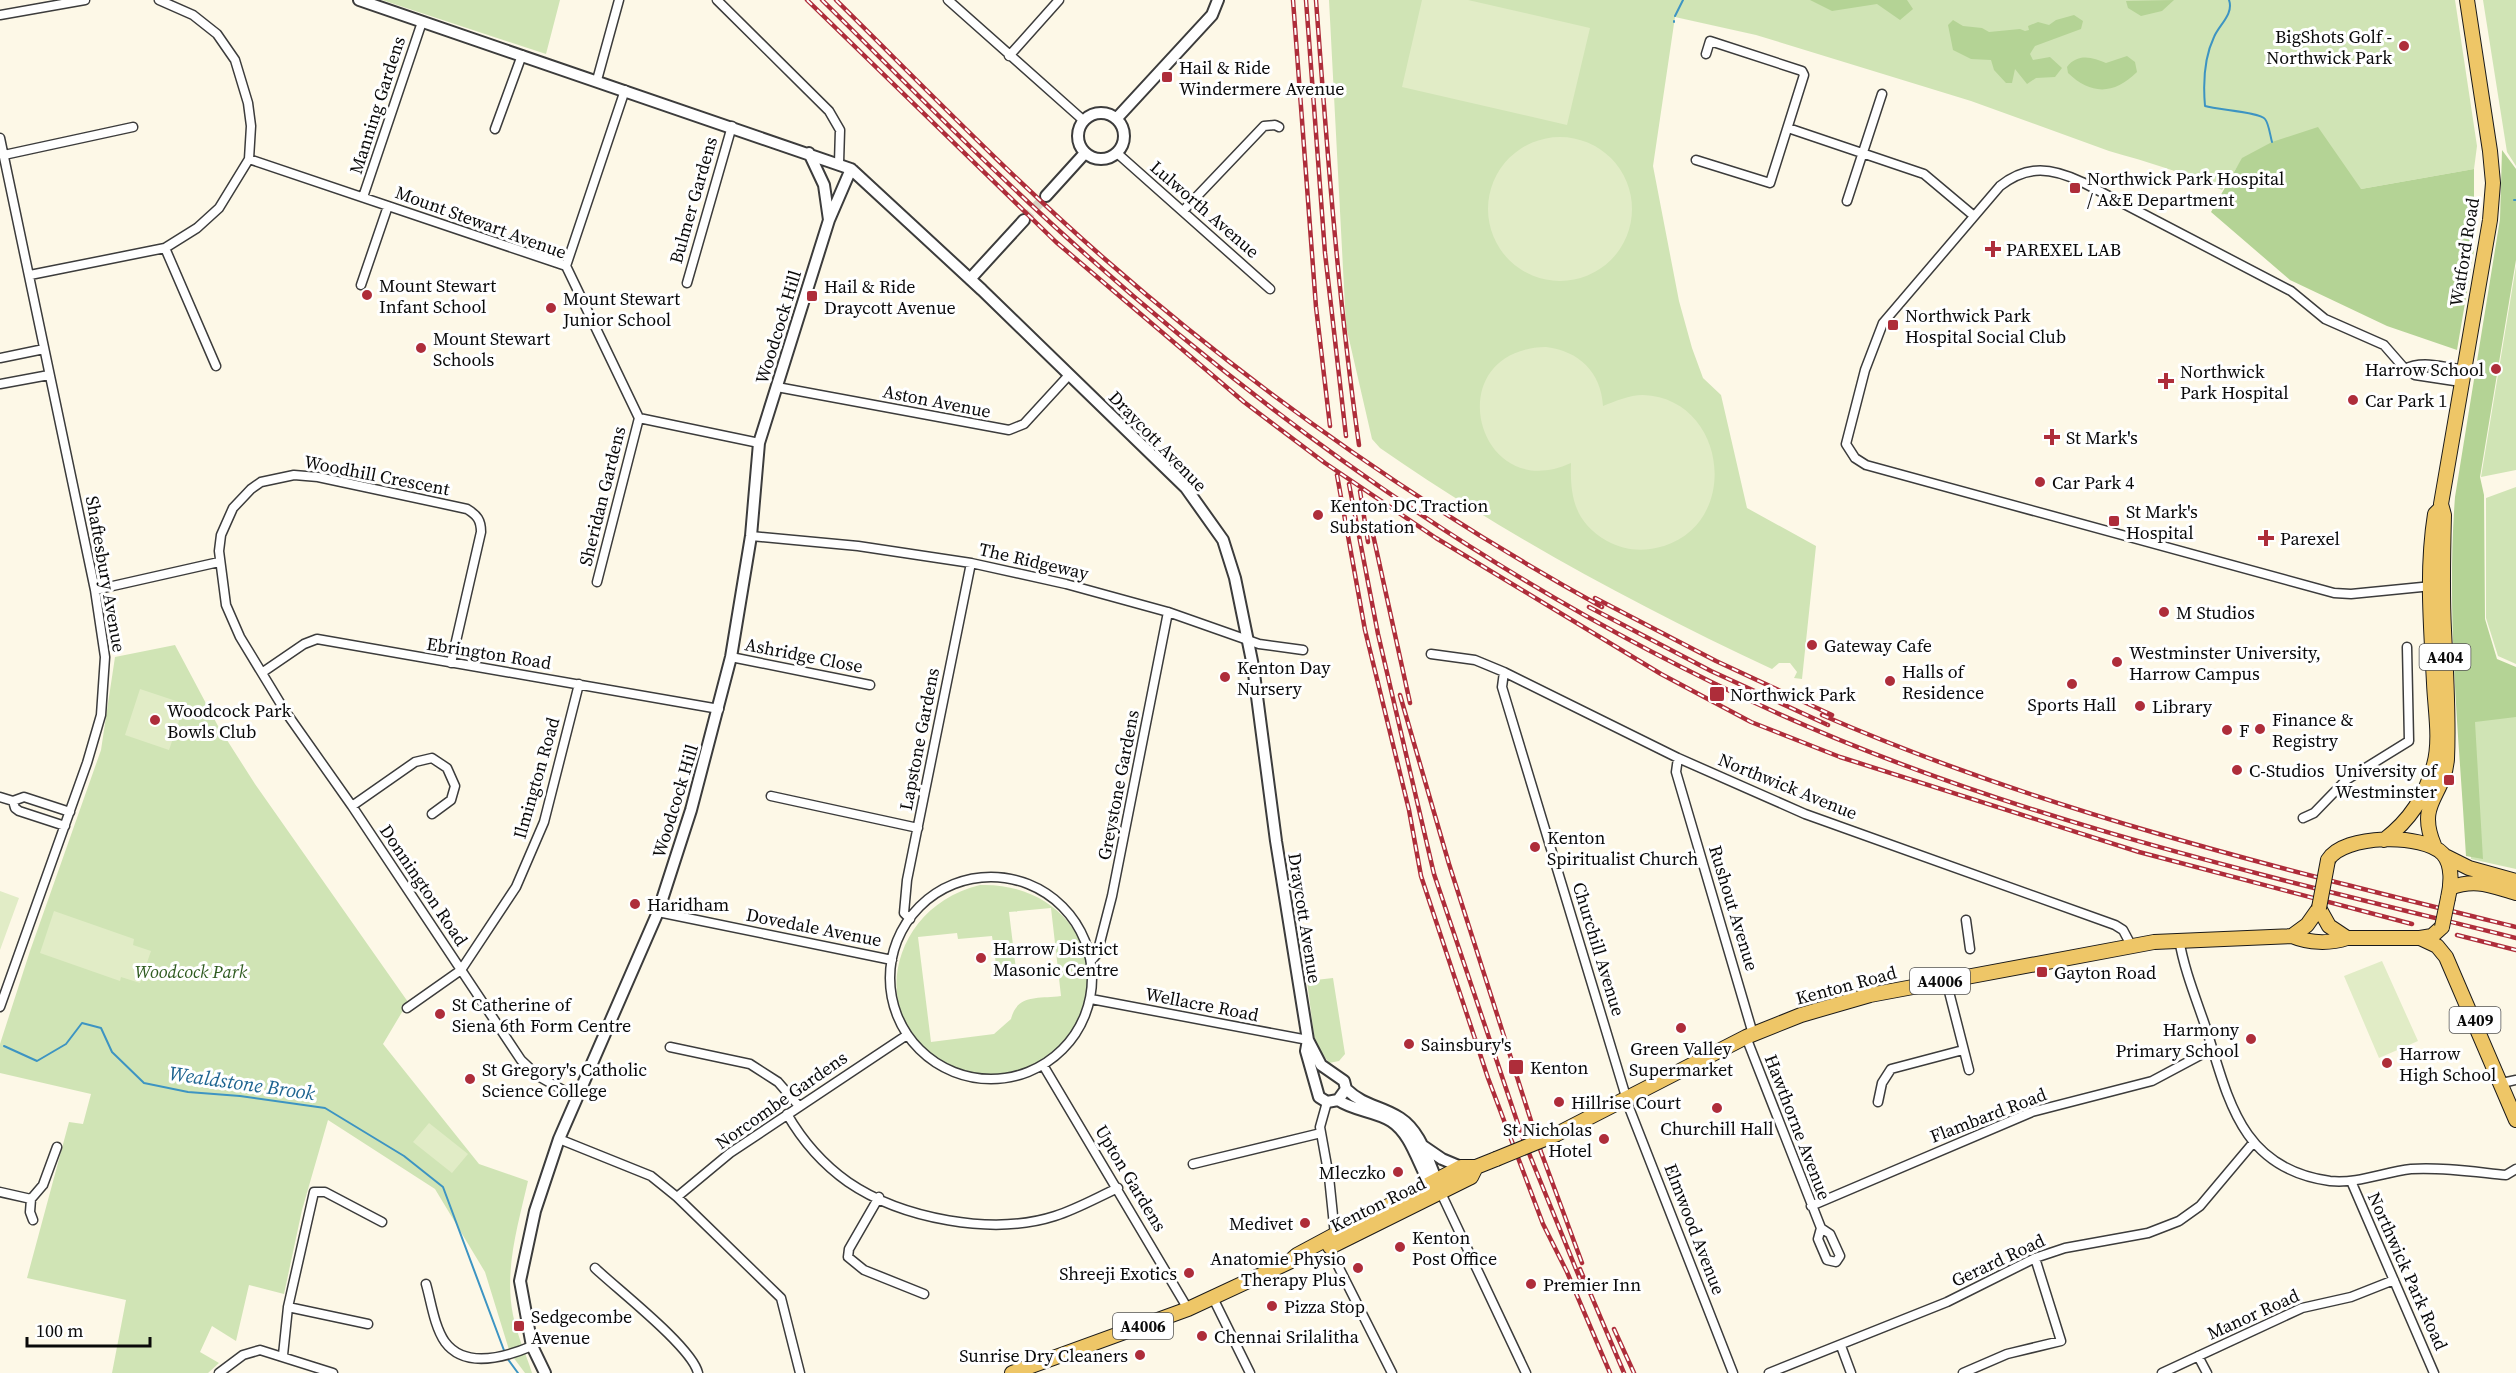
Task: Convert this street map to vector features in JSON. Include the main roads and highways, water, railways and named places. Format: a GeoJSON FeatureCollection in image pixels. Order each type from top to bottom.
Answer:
{"type":"FeatureCollection","features":[{"type":"Feature","properties":{"kind":"main road","name":"Watford Road"},"geometry":{"type":"LineString","coordinates":[[2384,840],[2404,824],[2414,810],[2435,763],[2437,729],[2436,586],[2444,515],[2440,508],[2490,220],[2493,183],[2487,122],[2467,0]]}},
{"type":"Feature","properties":{"kind":"main road","name":"Watford Road"},"geometry":{"type":"LineString","coordinates":[[2434,845],[2427,827],[2427,813],[2444,772],[2448,728],[2436,586]]}},
{"type":"Feature","properties":{"kind":"main road"},"geometry":{"type":"LineString","coordinates":[[2292,936],[2307,925],[2319,908],[2328,860],[2338,849],[2384,840],[2414,840],[2434,845],[2445,856],[2469,868],[2516,881]]}},
{"type":"Feature","properties":{"kind":"main road"},"geometry":{"type":"LineString","coordinates":[[2319,908],[2329,926],[2347,938],[2420,939],[2432,936],[2442,927],[2449,893],[2445,856]]}},
{"type":"Feature","properties":{"kind":"main road"},"geometry":{"type":"LineString","coordinates":[[2449,893],[2467,882],[2516,893]]}},
{"type":"Feature","properties":{"kind":"main road","name":"A409"},"geometry":{"type":"LineString","coordinates":[[2442,927],[2446,957],[2509,1082],[2516,1120]]}},
{"type":"Feature","properties":{"kind":"main road","name":"Kenton Road"},"geometry":{"type":"LineString","coordinates":[[1437,1188],[1461,1167],[1476,1167],[1557,1134],[1750,1036],[1801,1015],[1853,1000],[2131,945],[2179,939],[2292,936],[2303,941],[2324,942],[2347,938]]}},
{"type":"Feature","properties":{"kind":"main road"},"geometry":{"type":"LineString","coordinates":[[2420,939],[2437,946],[2446,957]]}},
{"type":"Feature","properties":{"kind":"main road","name":"Kenton Road"},"geometry":{"type":"LineString","coordinates":[[1012,1373],[1188,1309],[1289,1262],[1301,1263],[1332,1241],[1437,1188],[1471,1177],[1476,1167]]}},
{"type":"Feature","properties":{"kind":"waterway"},"geometry":{"type":"LineString","coordinates":[[1675,16],[1683,0]]}},
{"type":"Feature","properties":{"kind":"waterway"},"geometry":{"type":"LineString","coordinates":[[2229,0],[2228,15],[2214,37],[2208,53],[2204,80],[2205,106],[2262,117],[2268,124],[2272,142]]}},
{"type":"Feature","properties":{"kind":"waterway","name":"Wealdstone Brook"},"geometry":{"type":"LineString","coordinates":[[4,1046],[37,1061],[66,1044],[82,1023],[101,1028],[112,1052],[144,1083],[188,1092],[240,1096],[325,1108],[404,1156],[443,1187],[505,1353]]}},
{"type":"Feature","properties":{"kind":"waterway","name":"Wealdstone Brook"},"geometry":{"type":"LineString","coordinates":[[507,1358],[518,1373]]}},
{"type":"Feature","properties":{"kind":"tunnel"},"geometry":{"type":"LineString","coordinates":[[1024,220],[1046,196]]}},
{"type":"Feature","properties":{"kind":"railway"},"geometry":{"type":"LineString","coordinates":[[807,0],[1056,242],[1244,402],[1325,463],[1436,538],[1661,674],[1751,722],[1840,757],[2139,852],[2412,924]]}},
{"type":"Feature","properties":{"kind":"railway"},"geometry":{"type":"LineString","coordinates":[[822,0],[1033,207],[1145,306],[1228,374],[1314,440],[1402,502],[1493,561],[1585,616],[1777,713],[1866,751],[1957,784],[2048,814],[2235,868],[2516,938]]}},
{"type":"Feature","properties":{"kind":"railway"},"geometry":{"type":"LineString","coordinates":[[836,0],[1071,229],[1223,357],[1345,447],[1407,489],[1471,530],[1602,607]]}},
{"type":"Feature","properties":{"kind":"railway"},"geometry":{"type":"LineString","coordinates":[[1293,0],[1316,307],[1330,426]]}},
{"type":"Feature","properties":{"kind":"railway"},"geometry":{"type":"LineString","coordinates":[[1306,0],[1325,253],[1346,436]]}},
{"type":"Feature","properties":{"kind":"railway"},"geometry":{"type":"LineString","coordinates":[[1316,0],[1339,278],[1359,445]]}},
{"type":"Feature","properties":{"kind":"railway"},"geometry":{"type":"LineString","coordinates":[[1337,475],[1365,630],[1409,810],[1421,876],[1488,1078],[1543,1224],[1567,1272],[1610,1373]]}},
{"type":"Feature","properties":{"kind":"railway"},"geometry":{"type":"LineString","coordinates":[[1349,484],[1378,634],[1434,874],[1522,1136],[1580,1279]]}},
{"type":"Feature","properties":{"kind":"railway"},"geometry":{"type":"LineString","coordinates":[[1360,491],[1368,542]]}},
{"type":"Feature","properties":{"kind":"railway"},"geometry":{"type":"LineString","coordinates":[[1372,530],[1410,703]]}},
{"type":"Feature","properties":{"kind":"railway"},"geometry":{"type":"LineString","coordinates":[[1595,598],[1716,661],[1832,715]]}},
{"type":"Feature","properties":{"kind":"railway"},"geometry":{"type":"LineString","coordinates":[[1589,607],[1711,671],[1828,725]]}},
{"type":"Feature","properties":{"kind":"railway"},"geometry":{"type":"LineString","coordinates":[[1400,695],[1449,864],[1541,1152],[1582,1263]]}},
{"type":"Feature","properties":{"kind":"railway"},"geometry":{"type":"LineString","coordinates":[[1822,715],[1906,750],[1991,781],[2165,836],[2516,927]]}},
{"type":"Feature","properties":{"kind":"railway"},"geometry":{"type":"LineString","coordinates":[[2457,935],[2516,950]]}},
{"type":"Feature","properties":{"kind":"railway"},"geometry":{"type":"LineString","coordinates":[[1580,1269],[1624,1373]]}},
{"type":"Feature","properties":{"kind":"railway"},"geometry":{"type":"LineString","coordinates":[[1614,1329],[1634,1373]]}},
{"type":"Feature","properties":{"kind":"place","name":"BigShots Golf - Northwick Park"},"geometry":{"type":"Point","coordinates":[2404,46]}},
{"type":"Feature","properties":{"kind":"place","name":"Hail & Ride Windermere Avenue"},"geometry":{"type":"Point","coordinates":[1167,77]}},
{"type":"Feature","properties":{"kind":"place","name":"Northwick Park Hospital / A&E Department"},"geometry":{"type":"Point","coordinates":[2075,188]}},
{"type":"Feature","properties":{"kind":"place","name":"PAREXEL LAB"},"geometry":{"type":"Point","coordinates":[1993,249]}},
{"type":"Feature","properties":{"kind":"place","name":"Mount Stewart Infant School"},"geometry":{"type":"Point","coordinates":[367,295]}},
{"type":"Feature","properties":{"kind":"place","name":"Hail & Ride Draycott Avenue"},"geometry":{"type":"Point","coordinates":[812,296]}},
{"type":"Feature","properties":{"kind":"place","name":"Mount Stewart Junior School"},"geometry":{"type":"Point","coordinates":[551,308]}},
{"type":"Feature","properties":{"kind":"place","name":"Northwick Park Hospital Social Club"},"geometry":{"type":"Point","coordinates":[1893,325]}},
{"type":"Feature","properties":{"kind":"place","name":"Mount Stewart Schools"},"geometry":{"type":"Point","coordinates":[421,348]}},
{"type":"Feature","properties":{"kind":"place","name":"Harrow School"},"geometry":{"type":"Point","coordinates":[2496,369]}},
{"type":"Feature","properties":{"kind":"place","name":"Northwick Park Hospital"},"geometry":{"type":"Point","coordinates":[2166,381]}},
{"type":"Feature","properties":{"kind":"place","name":"Car Park 1"},"geometry":{"type":"Point","coordinates":[2353,400]}},
{"type":"Feature","properties":{"kind":"place","name":"St Mark's"},"geometry":{"type":"Point","coordinates":[2052,437]}},
{"type":"Feature","properties":{"kind":"place","name":"Car Park 4"},"geometry":{"type":"Point","coordinates":[2040,482]}},
{"type":"Feature","properties":{"kind":"place","name":"Kenton DC Traction Substation"},"geometry":{"type":"Point","coordinates":[1318,515]}},
{"type":"Feature","properties":{"kind":"place","name":"St Mark's Hospital"},"geometry":{"type":"Point","coordinates":[2114,521]}},
{"type":"Feature","properties":{"kind":"place","name":"Parexel"},"geometry":{"type":"Point","coordinates":[2266,538]}},
{"type":"Feature","properties":{"kind":"place","name":"M Studios"},"geometry":{"type":"Point","coordinates":[2164,612]}},
{"type":"Feature","properties":{"kind":"place","name":"Gateway Cafe"},"geometry":{"type":"Point","coordinates":[1812,645]}},
{"type":"Feature","properties":{"kind":"place","name":"Westminster University, Harrow Campus"},"geometry":{"type":"Point","coordinates":[2117,662]}},
{"type":"Feature","properties":{"kind":"place","name":"Kenton Day Nursery"},"geometry":{"type":"Point","coordinates":[1225,677]}},
{"type":"Feature","properties":{"kind":"place","name":"Halls of Residence"},"geometry":{"type":"Point","coordinates":[1890,681]}},
{"type":"Feature","properties":{"kind":"place","name":"Sports Hall"},"geometry":{"type":"Point","coordinates":[2072,684]}},
{"type":"Feature","properties":{"kind":"place","name":"Northwick Park"},"geometry":{"type":"Point","coordinates":[1717,694]}},
{"type":"Feature","properties":{"kind":"place","name":"Library"},"geometry":{"type":"Point","coordinates":[2140,706]}},
{"type":"Feature","properties":{"kind":"place","name":"Woodcock Park Bowls Club"},"geometry":{"type":"Point","coordinates":[155,720]}},
{"type":"Feature","properties":{"kind":"place","name":"Finance & Registry"},"geometry":{"type":"Point","coordinates":[2260,729]}},
{"type":"Feature","properties":{"kind":"place","name":"F"},"geometry":{"type":"Point","coordinates":[2227,730]}},
{"type":"Feature","properties":{"kind":"place","name":"C-Studios"},"geometry":{"type":"Point","coordinates":[2237,770]}},
{"type":"Feature","properties":{"kind":"place","name":"University of Westminster"},"geometry":{"type":"Point","coordinates":[2449,780]}},
{"type":"Feature","properties":{"kind":"place","name":"Kenton Spiritualist Church"},"geometry":{"type":"Point","coordinates":[1535,847]}},
{"type":"Feature","properties":{"kind":"place","name":"Haridham"},"geometry":{"type":"Point","coordinates":[635,904]}},
{"type":"Feature","properties":{"kind":"place","name":"Harrow District Masonic Centre"},"geometry":{"type":"Point","coordinates":[981,958]}},
{"type":"Feature","properties":{"kind":"place","name":"Gayton Road"},"geometry":{"type":"Point","coordinates":[2042,972]}},
{"type":"Feature","properties":{"kind":"place","name":"St Catherine of Siena 6th Form Centre"},"geometry":{"type":"Point","coordinates":[440,1014]}},
{"type":"Feature","properties":{"kind":"place","name":"Green Valley Supermarket"},"geometry":{"type":"Point","coordinates":[1681,1028]}},
{"type":"Feature","properties":{"kind":"place","name":"Harmony Primary School"},"geometry":{"type":"Point","coordinates":[2251,1039]}},
{"type":"Feature","properties":{"kind":"place","name":"Sainsbury's"},"geometry":{"type":"Point","coordinates":[1409,1044]}},
{"type":"Feature","properties":{"kind":"place","name":"Harrow High School"},"geometry":{"type":"Point","coordinates":[2387,1063]}},
{"type":"Feature","properties":{"kind":"place","name":"Kenton"},"geometry":{"type":"Point","coordinates":[1516,1067]}},
{"type":"Feature","properties":{"kind":"place","name":"St Gregory's Catholic Science College"},"geometry":{"type":"Point","coordinates":[470,1079]}},
{"type":"Feature","properties":{"kind":"place","name":"Hillrise Court"},"geometry":{"type":"Point","coordinates":[1559,1102]}},
{"type":"Feature","properties":{"kind":"place","name":"Churchill Hall"},"geometry":{"type":"Point","coordinates":[1717,1108]}},
{"type":"Feature","properties":{"kind":"place","name":"St Nicholas Hotel"},"geometry":{"type":"Point","coordinates":[1604,1139]}},
{"type":"Feature","properties":{"kind":"place","name":"Mleczko"},"geometry":{"type":"Point","coordinates":[1398,1172]}},
{"type":"Feature","properties":{"kind":"place","name":"Medivet"},"geometry":{"type":"Point","coordinates":[1305,1223]}},
{"type":"Feature","properties":{"kind":"place","name":"Kenton Post Office"},"geometry":{"type":"Point","coordinates":[1400,1247]}},
{"type":"Feature","properties":{"kind":"place","name":"Anatomie Physio Therapy Plus"},"geometry":{"type":"Point","coordinates":[1358,1268]}},
{"type":"Feature","properties":{"kind":"place","name":"Shreeji Exotics"},"geometry":{"type":"Point","coordinates":[1189,1273]}},
{"type":"Feature","properties":{"kind":"place","name":"Premier Inn"},"geometry":{"type":"Point","coordinates":[1531,1284]}},
{"type":"Feature","properties":{"kind":"place","name":"Pizza Stop"},"geometry":{"type":"Point","coordinates":[1272,1306]}},
{"type":"Feature","properties":{"kind":"place","name":"Sedgecombe Avenue"},"geometry":{"type":"Point","coordinates":[519,1326]}},
{"type":"Feature","properties":{"kind":"place","name":"Chennai Srilalitha"},"geometry":{"type":"Point","coordinates":[1202,1336]}},
{"type":"Feature","properties":{"kind":"place","name":"Sunrise Dry Cleaners"},"geometry":{"type":"Point","coordinates":[1140,1355]}},
{"type":"Feature","properties":{"kind":"park label","name":"Woodcock Park"},"geometry":{"type":"Point","coordinates":[191,971]}}]}
